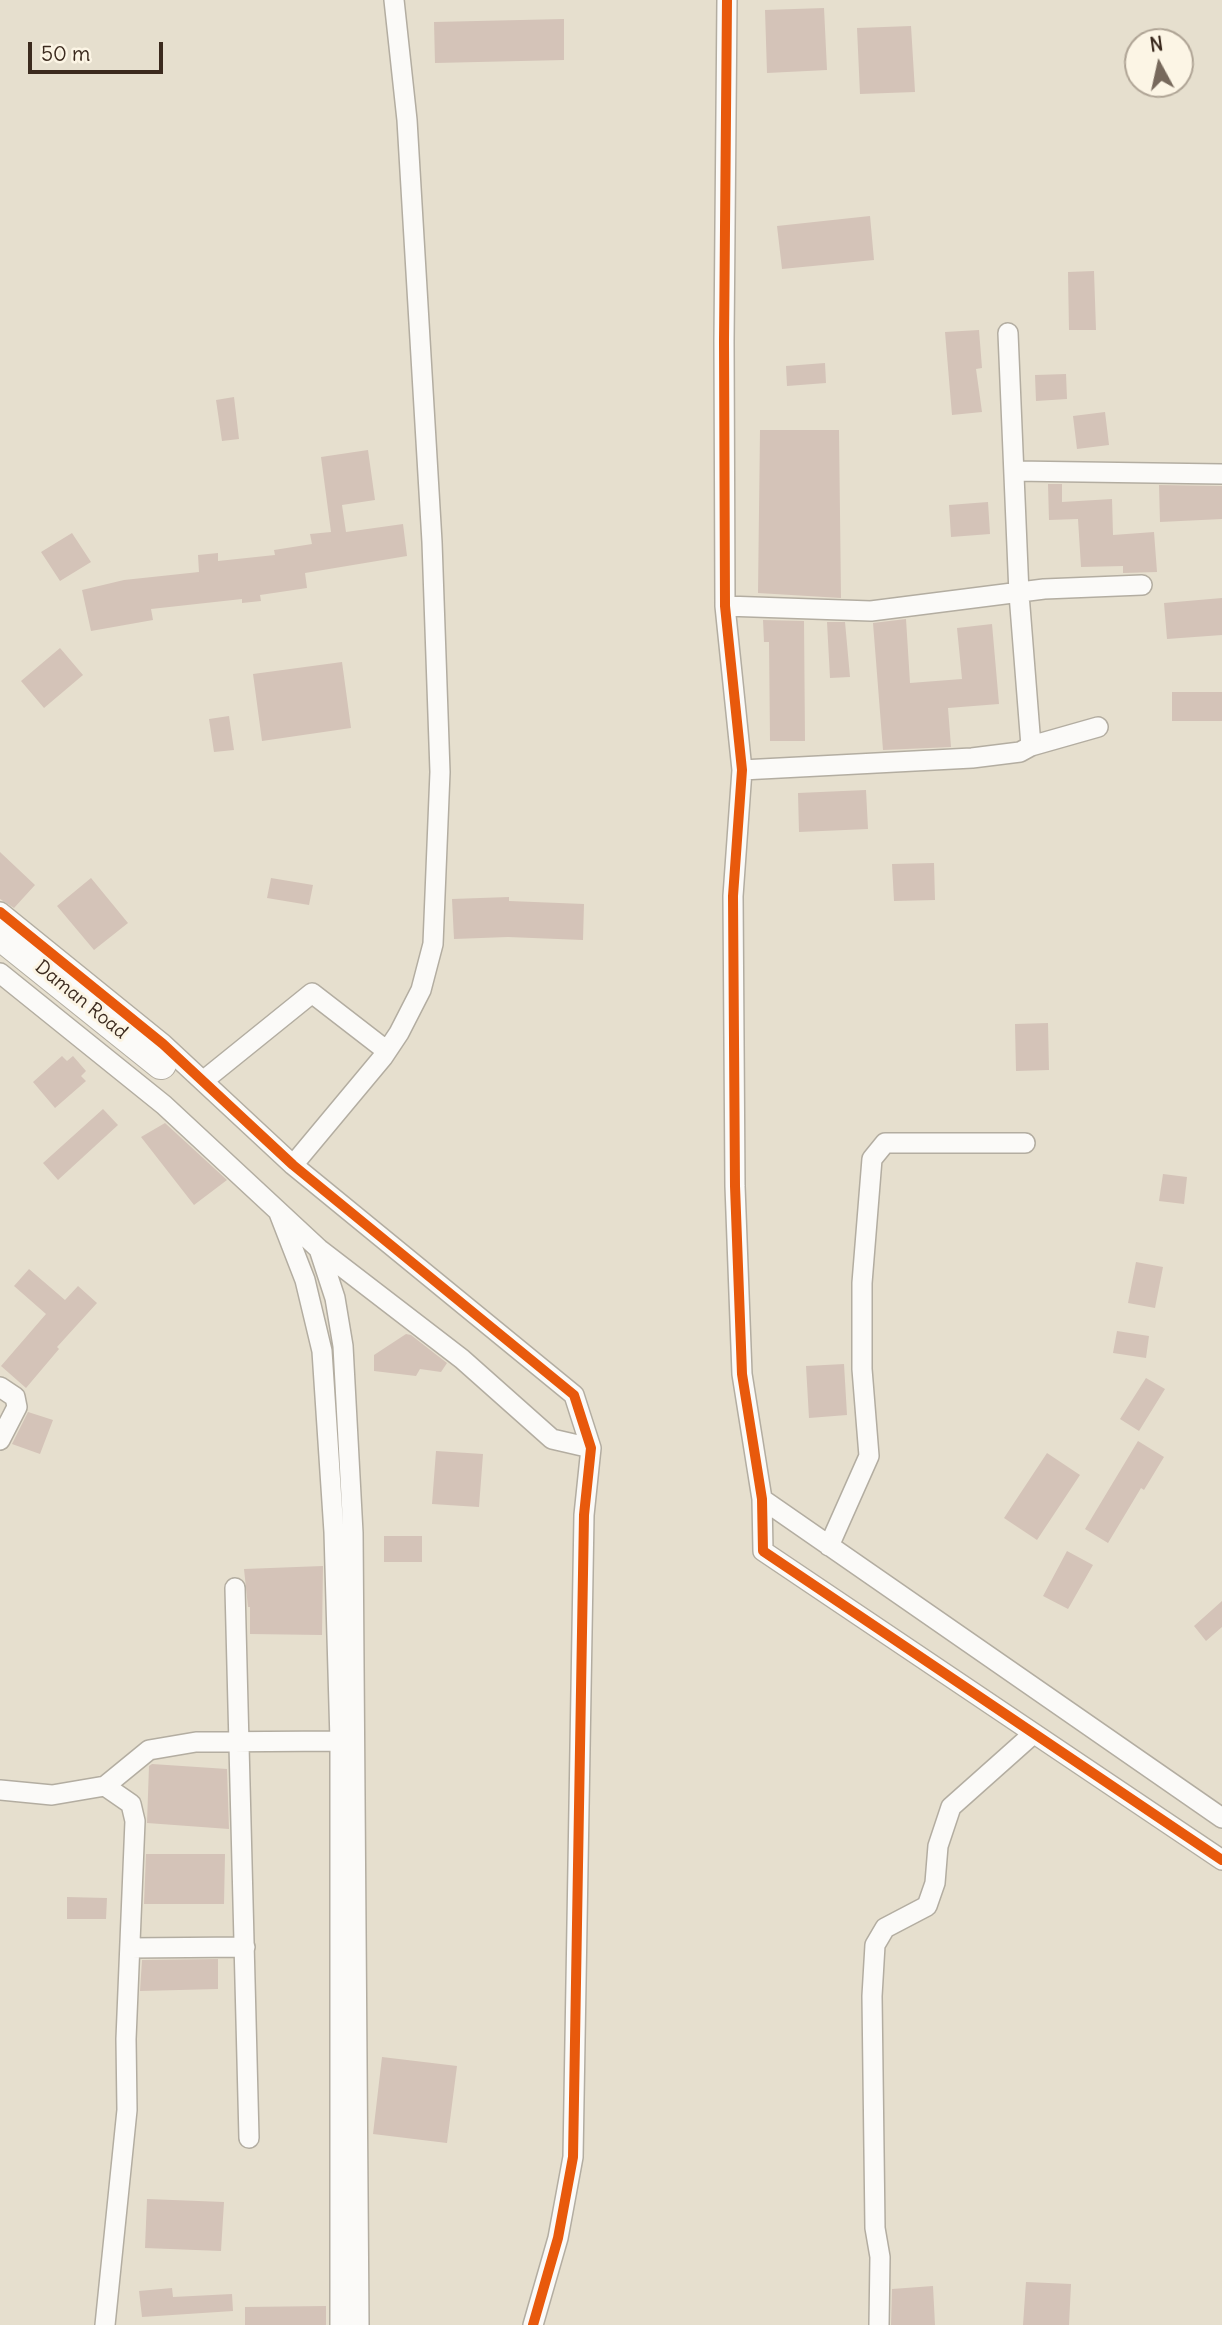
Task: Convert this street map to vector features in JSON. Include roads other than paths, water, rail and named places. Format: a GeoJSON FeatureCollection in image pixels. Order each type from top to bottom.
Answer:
{"type":"FeatureCollection","features":[{"type":"Feature","properties":{"kind":"main road","name":"Daman Road"},"geometry":{"type":"LineString","coordinates":[[0,935],[161,1064]]}},
{"type":"Feature","properties":{"kind":"street"},"geometry":{"type":"LineString","coordinates":[[293,1165],[387,1051],[412,1011],[433,944],[440,737],[432,542],[407,120],[394,0]]}},
{"type":"Feature","properties":{"kind":"street"},"geometry":{"type":"LineString","coordinates":[[727,0],[725,606],[742,770],[733,896],[735,1186],[742,1374],[762,1499],[763,1551],[1222,1860]]}},
{"type":"Feature","properties":{"kind":"street"},"geometry":{"type":"LineString","coordinates":[[1008,333],[1019,594],[1031,746]]}},
{"type":"Feature","properties":{"kind":"street"},"geometry":{"type":"LineString","coordinates":[[1014,471],[1222,474]]}},
{"type":"Feature","properties":{"kind":"street"},"geometry":{"type":"LineString","coordinates":[[725,606],[871,611],[1044,589],[1142,585]]}},
{"type":"Feature","properties":{"kind":"street"},"geometry":{"type":"LineString","coordinates":[[742,770],[972,758],[1020,752],[1031,746],[1098,727]]}},
{"type":"Feature","properties":{"kind":"street"},"geometry":{"type":"LineString","coordinates":[[0,912],[163,1044],[293,1165],[574,1395],[592,1448],[584,1515],[573,2157],[558,2238],[534,2325]]}},
{"type":"Feature","properties":{"kind":"street"},"geometry":{"type":"LineString","coordinates":[[2,978],[164,1105],[319,1249],[462,1359],[552,1439],[592,1448]]}},
{"type":"Feature","properties":{"kind":"street"},"geometry":{"type":"LineString","coordinates":[[203,1081],[312,993],[387,1051]]}},
{"type":"Feature","properties":{"kind":"street"},"geometry":{"type":"LineString","coordinates":[[829,1546],[869,1457],[862,1369],[862,1283],[872,1159],[885,1143],[1025,1143]]}},
{"type":"Feature","properties":{"kind":"street"},"geometry":{"type":"LineString","coordinates":[[279,1213],[305,1280],[322,1351],[334,1532],[349,1985]]}},
{"type":"Feature","properties":{"kind":"street"},"geometry":{"type":"LineString","coordinates":[[319,1249],[335,1298],[343,1346],[353,1534],[349,2210],[340,2325]]}},
{"type":"Feature","properties":{"kind":"street"},"geometry":{"type":"LineString","coordinates":[[0,1387],[15,1397],[17,1408],[0,1440]]}},
{"type":"Feature","properties":{"kind":"street"},"geometry":{"type":"LineString","coordinates":[[762,1499],[1222,1818]]}},
{"type":"Feature","properties":{"kind":"street"},"geometry":{"type":"LineString","coordinates":[[235,1588],[249,2138]]}},
{"type":"Feature","properties":{"kind":"street"},"geometry":{"type":"LineString","coordinates":[[879,2325],[880,2257],[875,2228],[872,1996],[875,1945],[885,1928],[927,1906],[935,1884],[938,1846],[951,1807],[1033,1734]]}},
{"type":"Feature","properties":{"kind":"street"},"geometry":{"type":"LineString","coordinates":[[0,1790],[52,1795],[106,1786],[149,1750],[197,1742],[340,1741]]}},
{"type":"Feature","properties":{"kind":"street"},"geometry":{"type":"LineString","coordinates":[[105,2325],[127,2110],[126,2039],[135,1821],[131,1804],[106,1786]]}},
{"type":"Feature","properties":{"kind":"street"},"geometry":{"type":"LineString","coordinates":[[130,1948],[245,1947]]}},
{"type":"Feature","properties":{"kind":"street"},"geometry":{"type":"LineString","coordinates":[[349,2210],[359,2325]]}}]}
